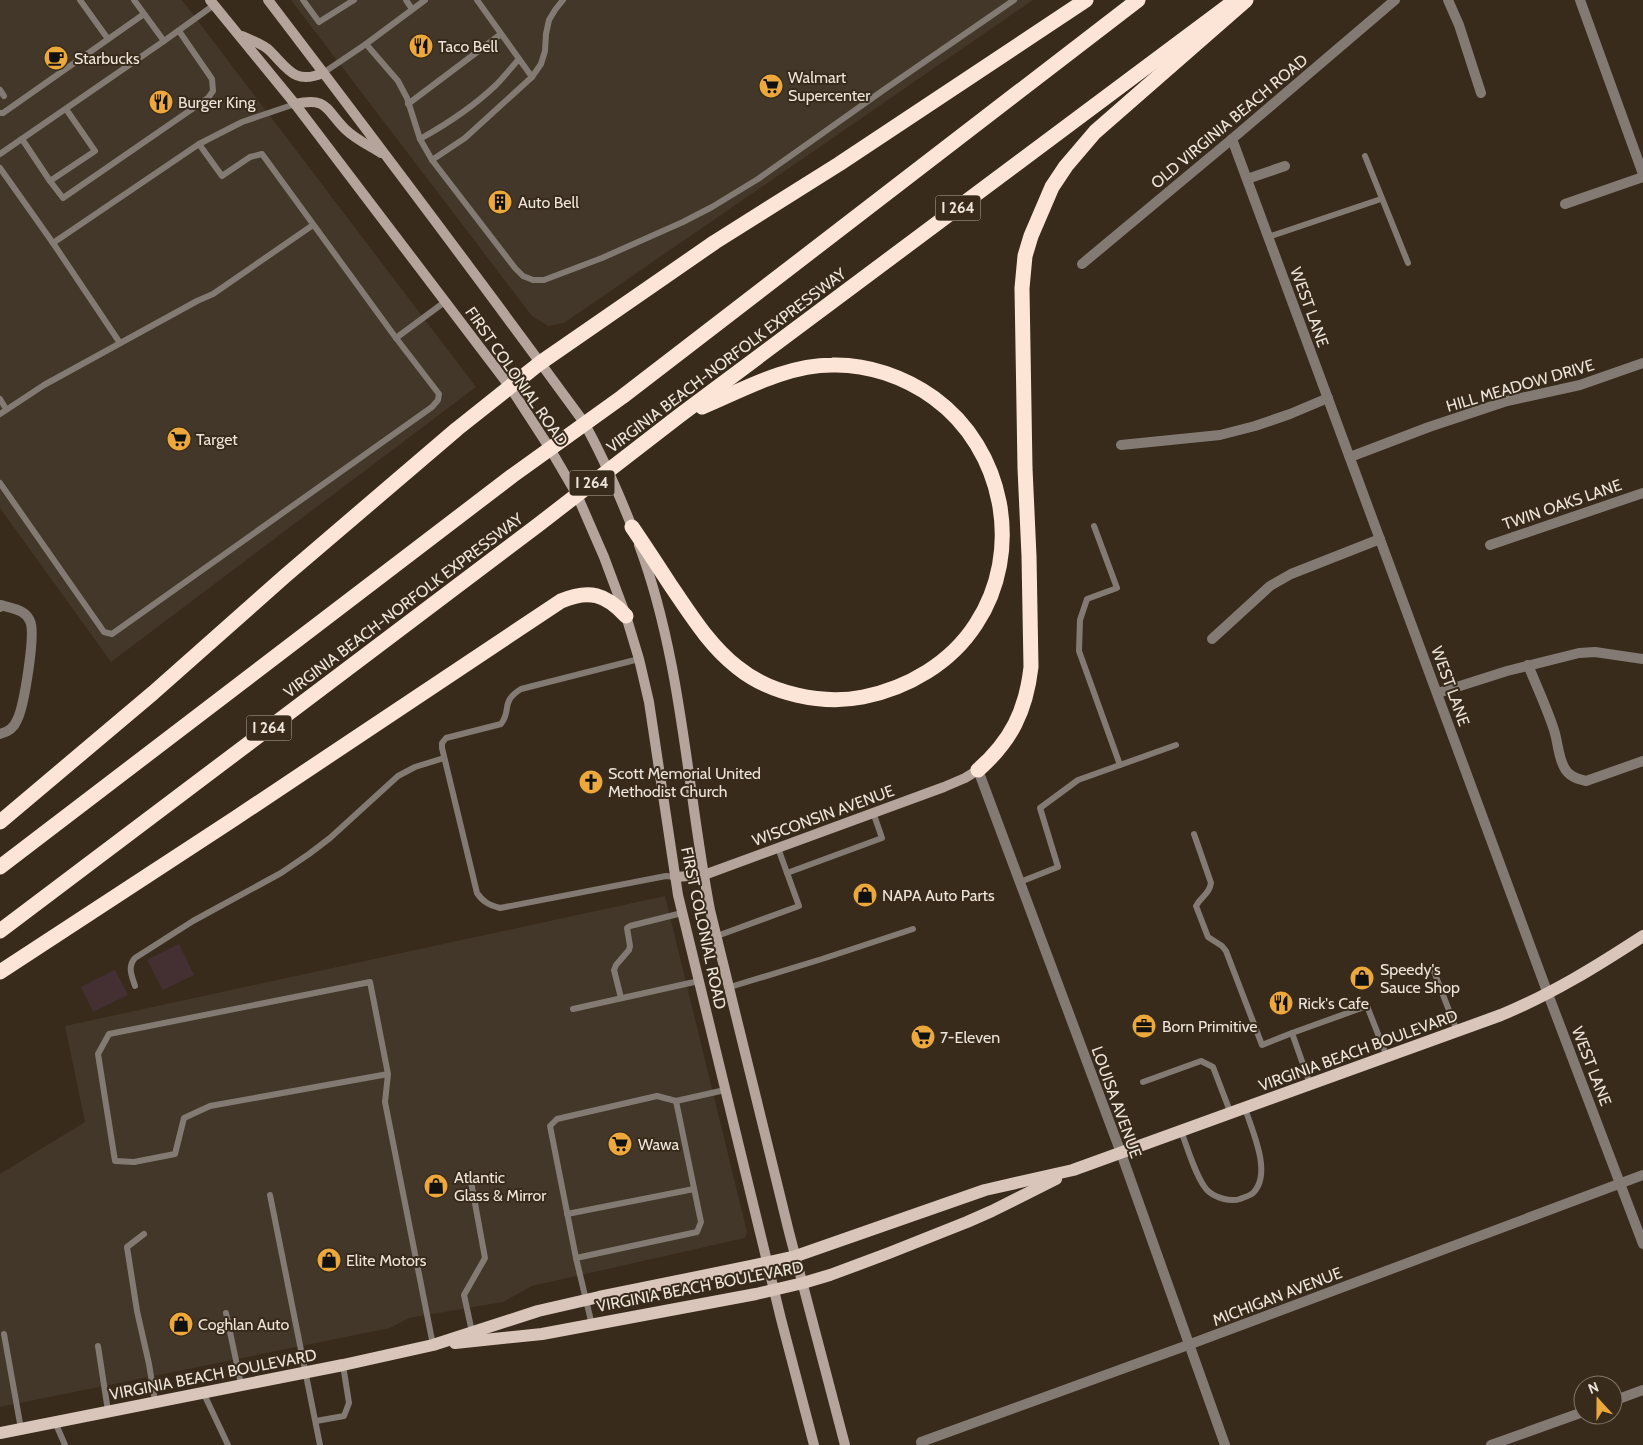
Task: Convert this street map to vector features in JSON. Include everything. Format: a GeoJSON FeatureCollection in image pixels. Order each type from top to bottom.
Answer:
{"type":"FeatureCollection","features":[{"type":"Feature","properties":{"kind":"highway"},"geometry":{"type":"LineString","coordinates":[[0,822],[153,693],[300,563],[457,429],[540,363],[716,242],[839,164],[1086,0]]}},
{"type":"Feature","properties":{"kind":"highway","name":"VIRGINIA BEACH-NORFOLK EXPRESSWAY"},"geometry":{"type":"LineString","coordinates":[[0,866],[512,476],[622,397],[1138,0]]}},
{"type":"Feature","properties":{"kind":"highway","name":"VIRGINIA BEACH-NORFOLK EXPRESSWAY"},"geometry":{"type":"LineString","coordinates":[[0,931],[680,416],[1236,0]]}},
{"type":"Feature","properties":{"kind":"highway"},"geometry":{"type":"LineString","coordinates":[[978,770],[1006,742],[1024,704],[1030,681],[1029,556],[1024,468],[1022,288],[1025,256],[1031,236],[1052,188],[1066,166],[1095,132],[1246,0]]}},
{"type":"Feature","properties":{"kind":"highway"},"geometry":{"type":"LineString","coordinates":[[632,526],[692,618],[716,647],[737,667],[750,676],[774,687],[804,696],[831,700],[855,698],[880,694],[904,685],[944,659],[963,640],[976,624],[989,600],[1002,553],[1001,506],[995,482],[986,459],[973,438],[951,412],[924,390],[884,372],[856,366],[832,364],[809,366],[778,375],[680,416]]}},
{"type":"Feature","properties":{"kind":"highway"},"geometry":{"type":"LineString","coordinates":[[0,972],[561,601],[573,596],[597,595],[619,608],[626,616]]}},
{"type":"Feature","properties":{"kind":"main road","name":"FIRST COLONIAL ROAD"},"geometry":{"type":"LineString","coordinates":[[268,0],[583,421],[597,446],[632,526],[648,570],[668,647],[704,875],[717,936],[845,1445]]}},
{"type":"Feature","properties":{"kind":"main road","name":"FIRST COLONIAL ROAD"},"geometry":{"type":"LineString","coordinates":[[212,2],[295,104],[510,386],[578,495],[604,557],[626,616],[639,659],[649,702],[682,913],[814,1445]]}},
{"type":"Feature","properties":{"kind":"main road"},"geometry":{"type":"LineString","coordinates":[[236,33],[269,50],[281,64],[297,76],[311,77],[323,73]]}},
{"type":"Feature","properties":{"kind":"main road"},"geometry":{"type":"LineString","coordinates":[[295,104],[312,100],[321,104],[331,112],[346,131],[388,158]]}},
{"type":"Feature","properties":{"kind":"main road","name":"WISCONSIN AVENUE"},"geometry":{"type":"LineString","coordinates":[[675,877],[704,875],[944,787],[978,770]]}},
{"type":"Feature","properties":{"kind":"main road","name":"VIRGINIA BEACH BOULEVARD"},"geometry":{"type":"LineString","coordinates":[[0,1433],[433,1345],[542,1334],[774,1290],[830,1275],[976,1218],[1073,1170],[1515,1009],[1574,980],[1643,936]]}},
{"type":"Feature","properties":{"kind":"main road","name":"VIRGINIA BEACH BOULEVARD"},"geometry":{"type":"LineString","coordinates":[[433,1345],[538,1311],[796,1256],[985,1190],[1073,1170]]}},
{"type":"Feature","properties":{"kind":"street","name":"OLD VIRGINIA BEACH ROAD"},"geometry":{"type":"LineString","coordinates":[[1082,264],[1395,0]]}},
{"type":"Feature","properties":{"kind":"street"},"geometry":{"type":"LineString","coordinates":[[1448,0],[1459,25],[1481,93]]}},
{"type":"Feature","properties":{"kind":"street"},"geometry":{"type":"LineString","coordinates":[[1564,204],[1643,175],[1580,0]]}},
{"type":"Feature","properties":{"kind":"street","name":"WEST LANE"},"geometry":{"type":"LineString","coordinates":[[1232,139],[1548,994],[1643,1244]]}},
{"type":"Feature","properties":{"kind":"street"},"geometry":{"type":"LineString","coordinates":[[1247,180],[1285,166]]}},
{"type":"Feature","properties":{"kind":"street","name":"HILL MEADOW DRIVE"},"geometry":{"type":"LineString","coordinates":[[1350,457],[1429,427],[1507,401],[1580,385],[1643,363]]}},
{"type":"Feature","properties":{"kind":"street"},"geometry":{"type":"LineString","coordinates":[[1121,445],[1220,435],[1255,426],[1328,398]]}},
{"type":"Feature","properties":{"kind":"street","name":"TWIN OAKS LANE"},"geometry":{"type":"LineString","coordinates":[[1490,545],[1643,493]]}},
{"type":"Feature","properties":{"kind":"street"},"geometry":{"type":"LineString","coordinates":[[1212,639],[1270,586],[1292,574],[1380,539]]}},
{"type":"Feature","properties":{"kind":"street"},"geometry":{"type":"LineString","coordinates":[[0,605],[17,609],[24,613],[30,621],[32,628],[28,668],[18,720],[13,728],[0,734]]}},
{"type":"Feature","properties":{"kind":"street"},"geometry":{"type":"LineString","coordinates":[[1438,693],[1528,665],[1579,653],[1595,652],[1643,659]]}},
{"type":"Feature","properties":{"kind":"street"},"geometry":{"type":"LineString","coordinates":[[1528,665],[1543,698],[1555,732],[1564,767],[1569,774],[1577,779],[1586,781],[1643,761]]}},
{"type":"Feature","properties":{"kind":"street","name":"LOUISA AVENUE"},"geometry":{"type":"LineString","coordinates":[[978,770],[1120,1153],[1225,1445]]}},
{"type":"Feature","properties":{"kind":"street","name":"MICHIGAN AVENUE"},"geometry":{"type":"LineString","coordinates":[[920,1442],[1188,1345],[1643,1175]]}},
{"type":"Feature","properties":{"kind":"street"},"geometry":{"type":"LineString","coordinates":[[1623,1397],[1643,1390]]}},
{"type":"Feature","properties":{"kind":"street"},"geometry":{"type":"LineString","coordinates":[[1491,1445],[1573,1416]]}},
{"type":"Feature","properties":{"kind":"lane"},"geometry":{"type":"LineString","coordinates":[[80,0],[108,39]]}},
{"type":"Feature","properties":{"kind":"lane"},"geometry":{"type":"LineString","coordinates":[[134,0],[164,41]]}},
{"type":"Feature","properties":{"kind":"lane"},"geometry":{"type":"LineString","coordinates":[[303,0],[319,22],[354,0]]}},
{"type":"Feature","properties":{"kind":"lane"},"geometry":{"type":"LineString","coordinates":[[406,0],[412,9]]}},
{"type":"Feature","properties":{"kind":"lane"},"geometry":{"type":"LineString","coordinates":[[323,73],[425,0]]}},
{"type":"Feature","properties":{"kind":"lane"},"geometry":{"type":"LineString","coordinates":[[477,0],[532,77]]}},
{"type":"Feature","properties":{"kind":"lane"},"geometry":{"type":"LineString","coordinates":[[432,160],[465,138],[532,77],[541,64],[545,51],[549,20],[563,0]]}},
{"type":"Feature","properties":{"kind":"lane"},"geometry":{"type":"LineString","coordinates":[[366,44],[398,81],[420,139],[432,160],[515,268],[523,276],[533,280],[544,280],[602,258],[683,222],[727,198],[758,179],[884,89],[1014,0]]}},
{"type":"Feature","properties":{"kind":"lane"},"geometry":{"type":"LineString","coordinates":[[0,154],[178,31],[212,2]]}},
{"type":"Feature","properties":{"kind":"lane"},"geometry":{"type":"LineString","coordinates":[[0,113],[3,113],[144,14]]}},
{"type":"Feature","properties":{"kind":"lane"},"geometry":{"type":"LineString","coordinates":[[22,139],[63,198],[208,98],[212,91],[212,79],[178,31]]}},
{"type":"Feature","properties":{"kind":"lane"},"geometry":{"type":"LineString","coordinates":[[408,104],[501,34]]}},
{"type":"Feature","properties":{"kind":"lane"},"geometry":{"type":"LineString","coordinates":[[420,139],[444,125],[485,95],[519,59]]}},
{"type":"Feature","properties":{"kind":"lane"},"geometry":{"type":"LineString","coordinates":[[53,243],[199,144],[242,122],[295,104]]}},
{"type":"Feature","properties":{"kind":"lane"},"geometry":{"type":"LineString","coordinates":[[50,181],[94,151],[66,109]]}},
{"type":"Feature","properties":{"kind":"lane"},"geometry":{"type":"LineString","coordinates":[[0,483],[104,632],[112,634],[432,407],[438,400],[439,394],[262,154],[250,157],[222,176],[199,144]]}},
{"type":"Feature","properties":{"kind":"lane"},"geometry":{"type":"LineString","coordinates":[[1365,156],[1408,263]]}},
{"type":"Feature","properties":{"kind":"lane"},"geometry":{"type":"LineString","coordinates":[[0,168],[120,343]]}},
{"type":"Feature","properties":{"kind":"lane"},"geometry":{"type":"LineString","coordinates":[[1268,237],[1381,199]]}},
{"type":"Feature","properties":{"kind":"lane"},"geometry":{"type":"LineString","coordinates":[[0,414],[6,408],[44,385],[213,294],[313,225]]}},
{"type":"Feature","properties":{"kind":"lane"},"geometry":{"type":"LineString","coordinates":[[396,338],[446,301]]}},
{"type":"Feature","properties":{"kind":"lane"},"geometry":{"type":"LineString","coordinates":[[0,400],[6,408]]}},
{"type":"Feature","properties":{"kind":"lane"},"geometry":{"type":"LineString","coordinates":[[1094,526],[1117,588],[1087,599],[1080,620],[1079,651],[1120,765]]}},
{"type":"Feature","properties":{"kind":"lane"},"geometry":{"type":"LineString","coordinates":[[639,659],[522,689],[513,694],[507,702],[505,719],[501,724],[446,738],[442,743],[442,748],[477,893],[482,901],[491,906],[500,908],[666,876],[675,877]]}},
{"type":"Feature","properties":{"kind":"lane"},"geometry":{"type":"LineString","coordinates":[[1020,882],[1058,867],[1040,808],[1078,780],[1176,745]]}},
{"type":"Feature","properties":{"kind":"lane"},"geometry":{"type":"LineString","coordinates":[[135,986],[130,969],[131,962],[135,958],[192,921],[281,873],[309,854],[330,838],[398,776],[415,767],[444,758]]}},
{"type":"Feature","properties":{"kind":"lane"},"geometry":{"type":"LineString","coordinates":[[787,873],[882,838],[873,812]]}},
{"type":"Feature","properties":{"kind":"lane"},"geometry":{"type":"LineString","coordinates":[[1194,834],[1211,882],[1210,890],[1199,900],[1196,906],[1208,937],[1226,951],[1262,1045],[1367,1006],[1387,1057]]}},
{"type":"Feature","properties":{"kind":"lane"},"geometry":{"type":"LineString","coordinates":[[717,936],[799,906],[778,848]]}},
{"type":"Feature","properties":{"kind":"lane"},"geometry":{"type":"LineString","coordinates":[[621,998],[614,970],[629,950],[627,928],[682,913]]}},
{"type":"Feature","properties":{"kind":"lane"},"geometry":{"type":"LineString","coordinates":[[730,987],[822,959],[913,928]]}},
{"type":"Feature","properties":{"kind":"lane"},"geometry":{"type":"LineString","coordinates":[[1433,969],[1457,1031]]}},
{"type":"Feature","properties":{"kind":"lane"},"geometry":{"type":"LineString","coordinates":[[573,1009],[699,980]]}},
{"type":"Feature","properties":{"kind":"lane"},"geometry":{"type":"LineString","coordinates":[[388,1074],[210,1106],[184,1118],[175,1154],[134,1162],[115,1161],[98,1054],[109,1034],[370,982],[388,1074],[385,1102],[433,1345]]}},
{"type":"Feature","properties":{"kind":"lane"},"geometry":{"type":"LineString","coordinates":[[1292,1033],[1310,1084]]}},
{"type":"Feature","properties":{"kind":"lane"},"geometry":{"type":"LineString","coordinates":[[1143,1082],[1201,1062],[1213,1067],[1231,1114]]}},
{"type":"Feature","properties":{"kind":"lane"},"geometry":{"type":"LineString","coordinates":[[592,1325],[576,1258],[550,1126],[557,1119],[657,1096],[676,1101],[725,1090]]}},
{"type":"Feature","properties":{"kind":"lane"},"geometry":{"type":"LineString","coordinates":[[576,1258],[697,1232],[701,1222],[676,1101]]}},
{"type":"Feature","properties":{"kind":"lane"},"geometry":{"type":"LineString","coordinates":[[1181,1132],[1200,1180],[1207,1191],[1221,1199],[1236,1200],[1253,1194],[1261,1181],[1262,1161],[1245,1108]]}},
{"type":"Feature","properties":{"kind":"lane"},"geometry":{"type":"LineString","coordinates":[[470,1176],[485,1258],[464,1296],[472,1332]]}},
{"type":"Feature","properties":{"kind":"lane"},"geometry":{"type":"LineString","coordinates":[[567,1214],[694,1189]]}},
{"type":"Feature","properties":{"kind":"lane"},"geometry":{"type":"LineString","coordinates":[[270,1195],[320,1445]]}},
{"type":"Feature","properties":{"kind":"lane"},"geometry":{"type":"LineString","coordinates":[[144,1234],[127,1247],[137,1311],[155,1401]]}},
{"type":"Feature","properties":{"kind":"lane"},"geometry":{"type":"LineString","coordinates":[[226,1313],[241,1384]]}},
{"type":"Feature","properties":{"kind":"lane"},"geometry":{"type":"LineString","coordinates":[[4,1334],[21,1429]]}},
{"type":"Feature","properties":{"kind":"lane"},"geometry":{"type":"LineString","coordinates":[[98,1346],[108,1411]]}},
{"type":"Feature","properties":{"kind":"lane"},"geometry":{"type":"LineString","coordinates":[[316,1421],[344,1416],[349,1403],[343,1364]]}},
{"type":"Feature","properties":{"kind":"lane"},"geometry":{"type":"LineString","coordinates":[[203,1392],[228,1445]]}},
{"type":"Feature","properties":{"kind":"lane"},"geometry":{"type":"LineString","coordinates":[[55,1422],[65,1445]]}},
{"type":"Feature","properties":{"kind":"shaded area"},"geometry":{"type":"Polygon","coordinates":[[[0,0],[182,0],[476,387],[111,662],[0,508],[0,0]]]}},
{"type":"Feature","properties":{"kind":"shaded area"},"geometry":{"type":"Polygon","coordinates":[[[291,0],[1033,0],[564,323],[548,326],[532,316],[291,0]]]}},
{"type":"Feature","properties":{"kind":"shaded area"},"geometry":{"type":"Polygon","coordinates":[[[665,896],[747,1232],[745,1238],[532,1286],[503,1302],[409,1318],[390,1328],[0,1407],[0,1174],[85,1122],[65,1026],[665,896]]]}},
{"type":"Feature","properties":{"kind":"shaded area"},"geometry":{"type":"Polygon","coordinates":[[[179,944],[194,975],[163,990],[147,960],[179,944]]]}},
{"type":"Feature","properties":{"kind":"shaded area"},"geometry":{"type":"Polygon","coordinates":[[[115,970],[128,995],[93,1012],[81,987],[115,970]]]}},
{"type":"Feature","properties":{"kind":"place","name":"Taco Bell"},"geometry":{"type":"Point","coordinates":[421,46]}},
{"type":"Feature","properties":{"kind":"place","name":"Starbucks"},"geometry":{"type":"Point","coordinates":[56,58]}},
{"type":"Feature","properties":{"kind":"place","name":"Walmart Supercenter"},"geometry":{"type":"Point","coordinates":[771,86]}},
{"type":"Feature","properties":{"kind":"place","name":"Burger King"},"geometry":{"type":"Point","coordinates":[161,102]}},
{"type":"Feature","properties":{"kind":"place","name":"Auto Bell"},"geometry":{"type":"Point","coordinates":[500,202]}},
{"type":"Feature","properties":{"kind":"place","name":"Target"},"geometry":{"type":"Point","coordinates":[179,439]}},
{"type":"Feature","properties":{"kind":"place","name":"Scott Memorial United Methodist Church"},"geometry":{"type":"Point","coordinates":[591,782]}},
{"type":"Feature","properties":{"kind":"place","name":"NAPA Auto Parts"},"geometry":{"type":"Point","coordinates":[865,895]}},
{"type":"Feature","properties":{"kind":"place","name":"Speedy's Sauce Shop"},"geometry":{"type":"Point","coordinates":[1362,978]}},
{"type":"Feature","properties":{"kind":"place","name":"Rick's Cafe"},"geometry":{"type":"Point","coordinates":[1281,1003]}},
{"type":"Feature","properties":{"kind":"place","name":"Born Primitive"},"geometry":{"type":"Point","coordinates":[1144,1026]}},
{"type":"Feature","properties":{"kind":"place","name":"7-Eleven"},"geometry":{"type":"Point","coordinates":[923,1037]}},
{"type":"Feature","properties":{"kind":"place","name":"Wawa"},"geometry":{"type":"Point","coordinates":[620,1144]}},
{"type":"Feature","properties":{"kind":"place","name":"Atlantic Glass & Mirror"},"geometry":{"type":"Point","coordinates":[436,1186]}},
{"type":"Feature","properties":{"kind":"place","name":"Elite Motors"},"geometry":{"type":"Point","coordinates":[329,1260]}},
{"type":"Feature","properties":{"kind":"place","name":"Coghlan Auto"},"geometry":{"type":"Point","coordinates":[181,1324]}}]}
